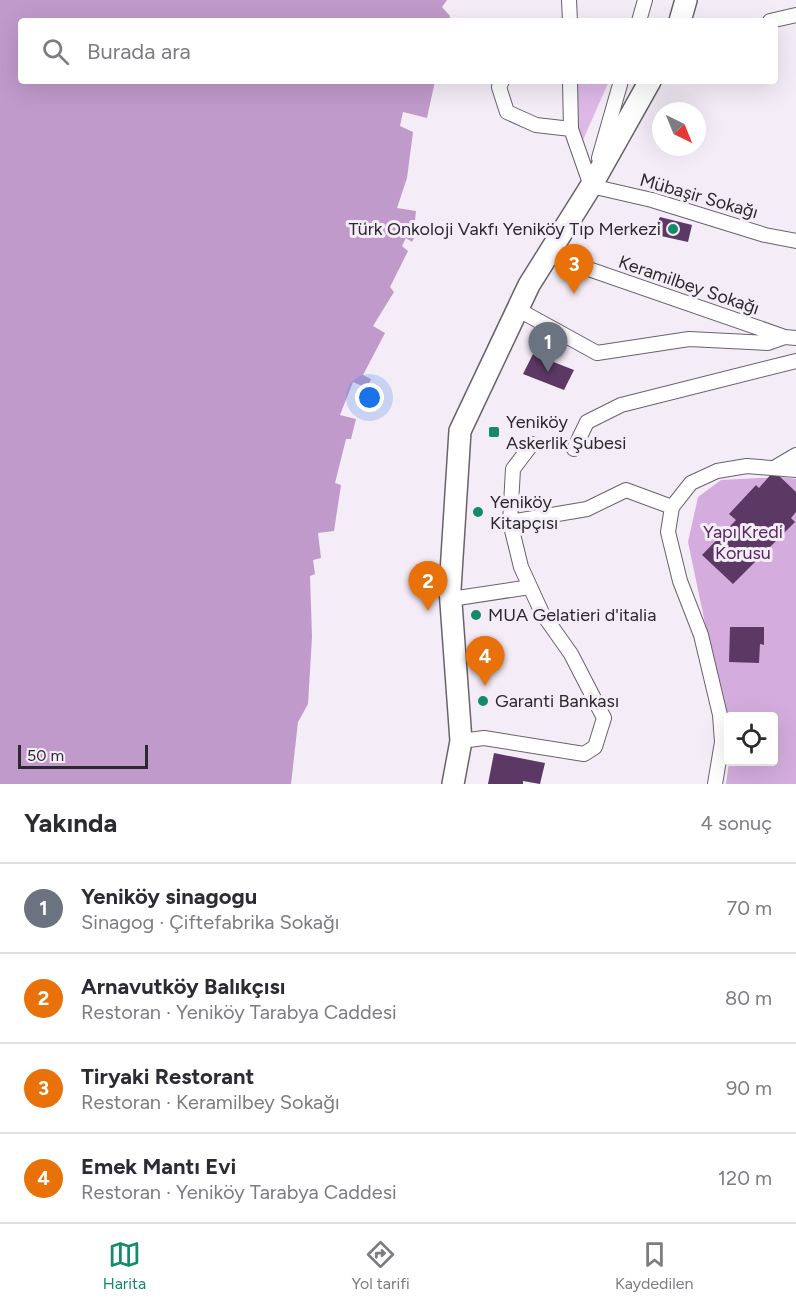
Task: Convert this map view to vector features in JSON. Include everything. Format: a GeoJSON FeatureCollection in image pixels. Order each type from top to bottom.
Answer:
{"type":"FeatureCollection","features":[{"type":"Feature","properties":{"kind":"main road"},"geometry":{"type":"LineString","coordinates":[[681,18],[686,0]]}},
{"type":"Feature","properties":{"kind":"main road"},"geometry":{"type":"LineString","coordinates":[[453,784],[461,741],[450,599],[459,431],[529,285],[591,186],[648,84]]}},
{"type":"Feature","properties":{"kind":"street"},"geometry":{"type":"LineString","coordinates":[[569,0],[570,18]]}},
{"type":"Feature","properties":{"kind":"street"},"geometry":{"type":"LineString","coordinates":[[640,18],[645,0]]}},
{"type":"Feature","properties":{"kind":"street"},"geometry":{"type":"LineString","coordinates":[[778,19],[796,15]]}},
{"type":"Feature","properties":{"kind":"street"},"geometry":{"type":"LineString","coordinates":[[501,84],[507,112],[536,125],[571,129]]}},
{"type":"Feature","properties":{"kind":"street"},"geometry":{"type":"LineString","coordinates":[[570,84],[571,129],[591,186]]}},
{"type":"Feature","properties":{"kind":"street"},"geometry":{"type":"LineString","coordinates":[[591,186],[620,84]]}},
{"type":"Feature","properties":{"kind":"street","name":"Mübaşir Sokağı"},"geometry":{"type":"LineString","coordinates":[[591,186],[652,200],[765,235],[796,241]]}},
{"type":"Feature","properties":{"kind":"street","name":"Keramilbey Sokağı"},"geometry":{"type":"LineString","coordinates":[[548,255],[790,338]]}},
{"type":"Feature","properties":{"kind":"street"},"geometry":{"type":"LineString","coordinates":[[517,309],[597,353],[689,339],[768,343],[790,338]]}},
{"type":"Feature","properties":{"kind":"street"},"geometry":{"type":"LineString","coordinates":[[573,449],[586,422],[621,405],[796,362]]}},
{"type":"Feature","properties":{"kind":"street"},"geometry":{"type":"LineString","coordinates":[[461,741],[484,738],[584,754],[595,747],[604,718],[571,654],[542,613],[521,567],[510,522],[513,469],[532,444]]}},
{"type":"Feature","properties":{"kind":"street"},"geometry":{"type":"LineString","coordinates":[[774,468],[796,455]]}},
{"type":"Feature","properties":{"kind":"street"},"geometry":{"type":"LineString","coordinates":[[715,784],[722,742],[720,715],[701,635],[680,581],[668,532],[672,507],[690,483],[717,471],[747,466],[796,470]]}},
{"type":"Feature","properties":{"kind":"street"},"geometry":{"type":"LineString","coordinates":[[510,522],[587,509],[626,490],[672,507]]}},
{"type":"Feature","properties":{"kind":"street"},"geometry":{"type":"LineString","coordinates":[[450,599],[530,587]]}},
{"type":"Feature","properties":{"kind":"shaded area"},"geometry":{"type":"Polygon","coordinates":[[[0,0],[447,0],[442,7],[450,18],[18,18],[18,84],[434,84],[427,118],[403,112],[400,126],[413,132],[407,178],[397,208],[416,211],[414,230],[416,234],[412,242],[406,238],[402,246],[408,251],[390,287],[394,292],[373,326],[385,333],[363,375],[371,379],[367,388],[353,382],[340,415],[356,419],[351,439],[346,439],[335,483],[341,485],[334,531],[318,533],[321,558],[313,560],[315,574],[310,576],[312,637],[308,704],[298,722],[291,784],[0,784],[0,0]]]}},
{"type":"Feature","properties":{"kind":"shaded area"},"geometry":{"type":"Polygon","coordinates":[[[577,84],[608,84],[576,156],[577,84]]]}},
{"type":"Feature","properties":{"kind":"green space","name":"Yapı Kredi Korusu"},"geometry":{"type":"Polygon","coordinates":[[[780,477],[796,479],[796,784],[726,784],[728,766],[778,766],[778,712],[724,712],[724,714],[688,542],[698,497],[721,480],[780,477]]]}},
{"type":"Feature","properties":{"kind":"building","name":"Türk Onkoloji Vakfı Yeniköy Tıp Merkezi"},"geometry":{"type":"Polygon","coordinates":[[[660,217],[692,225],[688,242],[652,234],[660,217]]]}},
{"type":"Feature","properties":{"kind":"building"},"geometry":{"type":"Polygon","coordinates":[[[533,354],[574,370],[564,390],[523,374],[533,354]]]}},
{"type":"Feature","properties":{"kind":"building"},"geometry":{"type":"Polygon","coordinates":[[[774,471],[796,492],[796,512],[791,518],[795,522],[733,584],[702,555],[736,520],[729,514],[756,485],[759,488],[774,471]]]}},
{"type":"Feature","properties":{"kind":"building"},"geometry":{"type":"Polygon","coordinates":[[[730,627],[764,627],[764,645],[760,644],[759,663],[729,662],[730,627]]]}},
{"type":"Feature","properties":{"kind":"building"},"geometry":{"type":"Polygon","coordinates":[[[494,753],[545,763],[540,784],[523,781],[523,784],[488,784],[494,753]]]}},
{"type":"Feature","properties":{"kind":"place","name":"Türk Onkoloji Vakfı Yeniköy Tıp Merkezi"},"geometry":{"type":"Point","coordinates":[673,229]}},
{"type":"Feature","properties":{"kind":"place","name":"Tiryaki Restorant"},"geometry":{"type":"Point","coordinates":[574,294]}},
{"type":"Feature","properties":{"kind":"place","name":"Yeniköy sinagogu"},"geometry":{"type":"Point","coordinates":[548,372]}},
{"type":"Feature","properties":{"kind":"place","name":"Yeniköy Askerlik Şubesi"},"geometry":{"type":"Point","coordinates":[494,432]}},
{"type":"Feature","properties":{"kind":"place","name":"Yeniköy Kitapçısı"},"geometry":{"type":"Point","coordinates":[478,512]}},
{"type":"Feature","properties":{"kind":"place","name":"Arnavutköy Balıkçısı"},"geometry":{"type":"Point","coordinates":[428,611]}},
{"type":"Feature","properties":{"kind":"place","name":"MUA Gelatieri d'italia"},"geometry":{"type":"Point","coordinates":[476,615]}},
{"type":"Feature","properties":{"kind":"place","name":"Emek Mantı Evi"},"geometry":{"type":"Point","coordinates":[485,686]}},
{"type":"Feature","properties":{"kind":"place","name":"Garanti Bankası"},"geometry":{"type":"Point","coordinates":[483,701]}}]}
